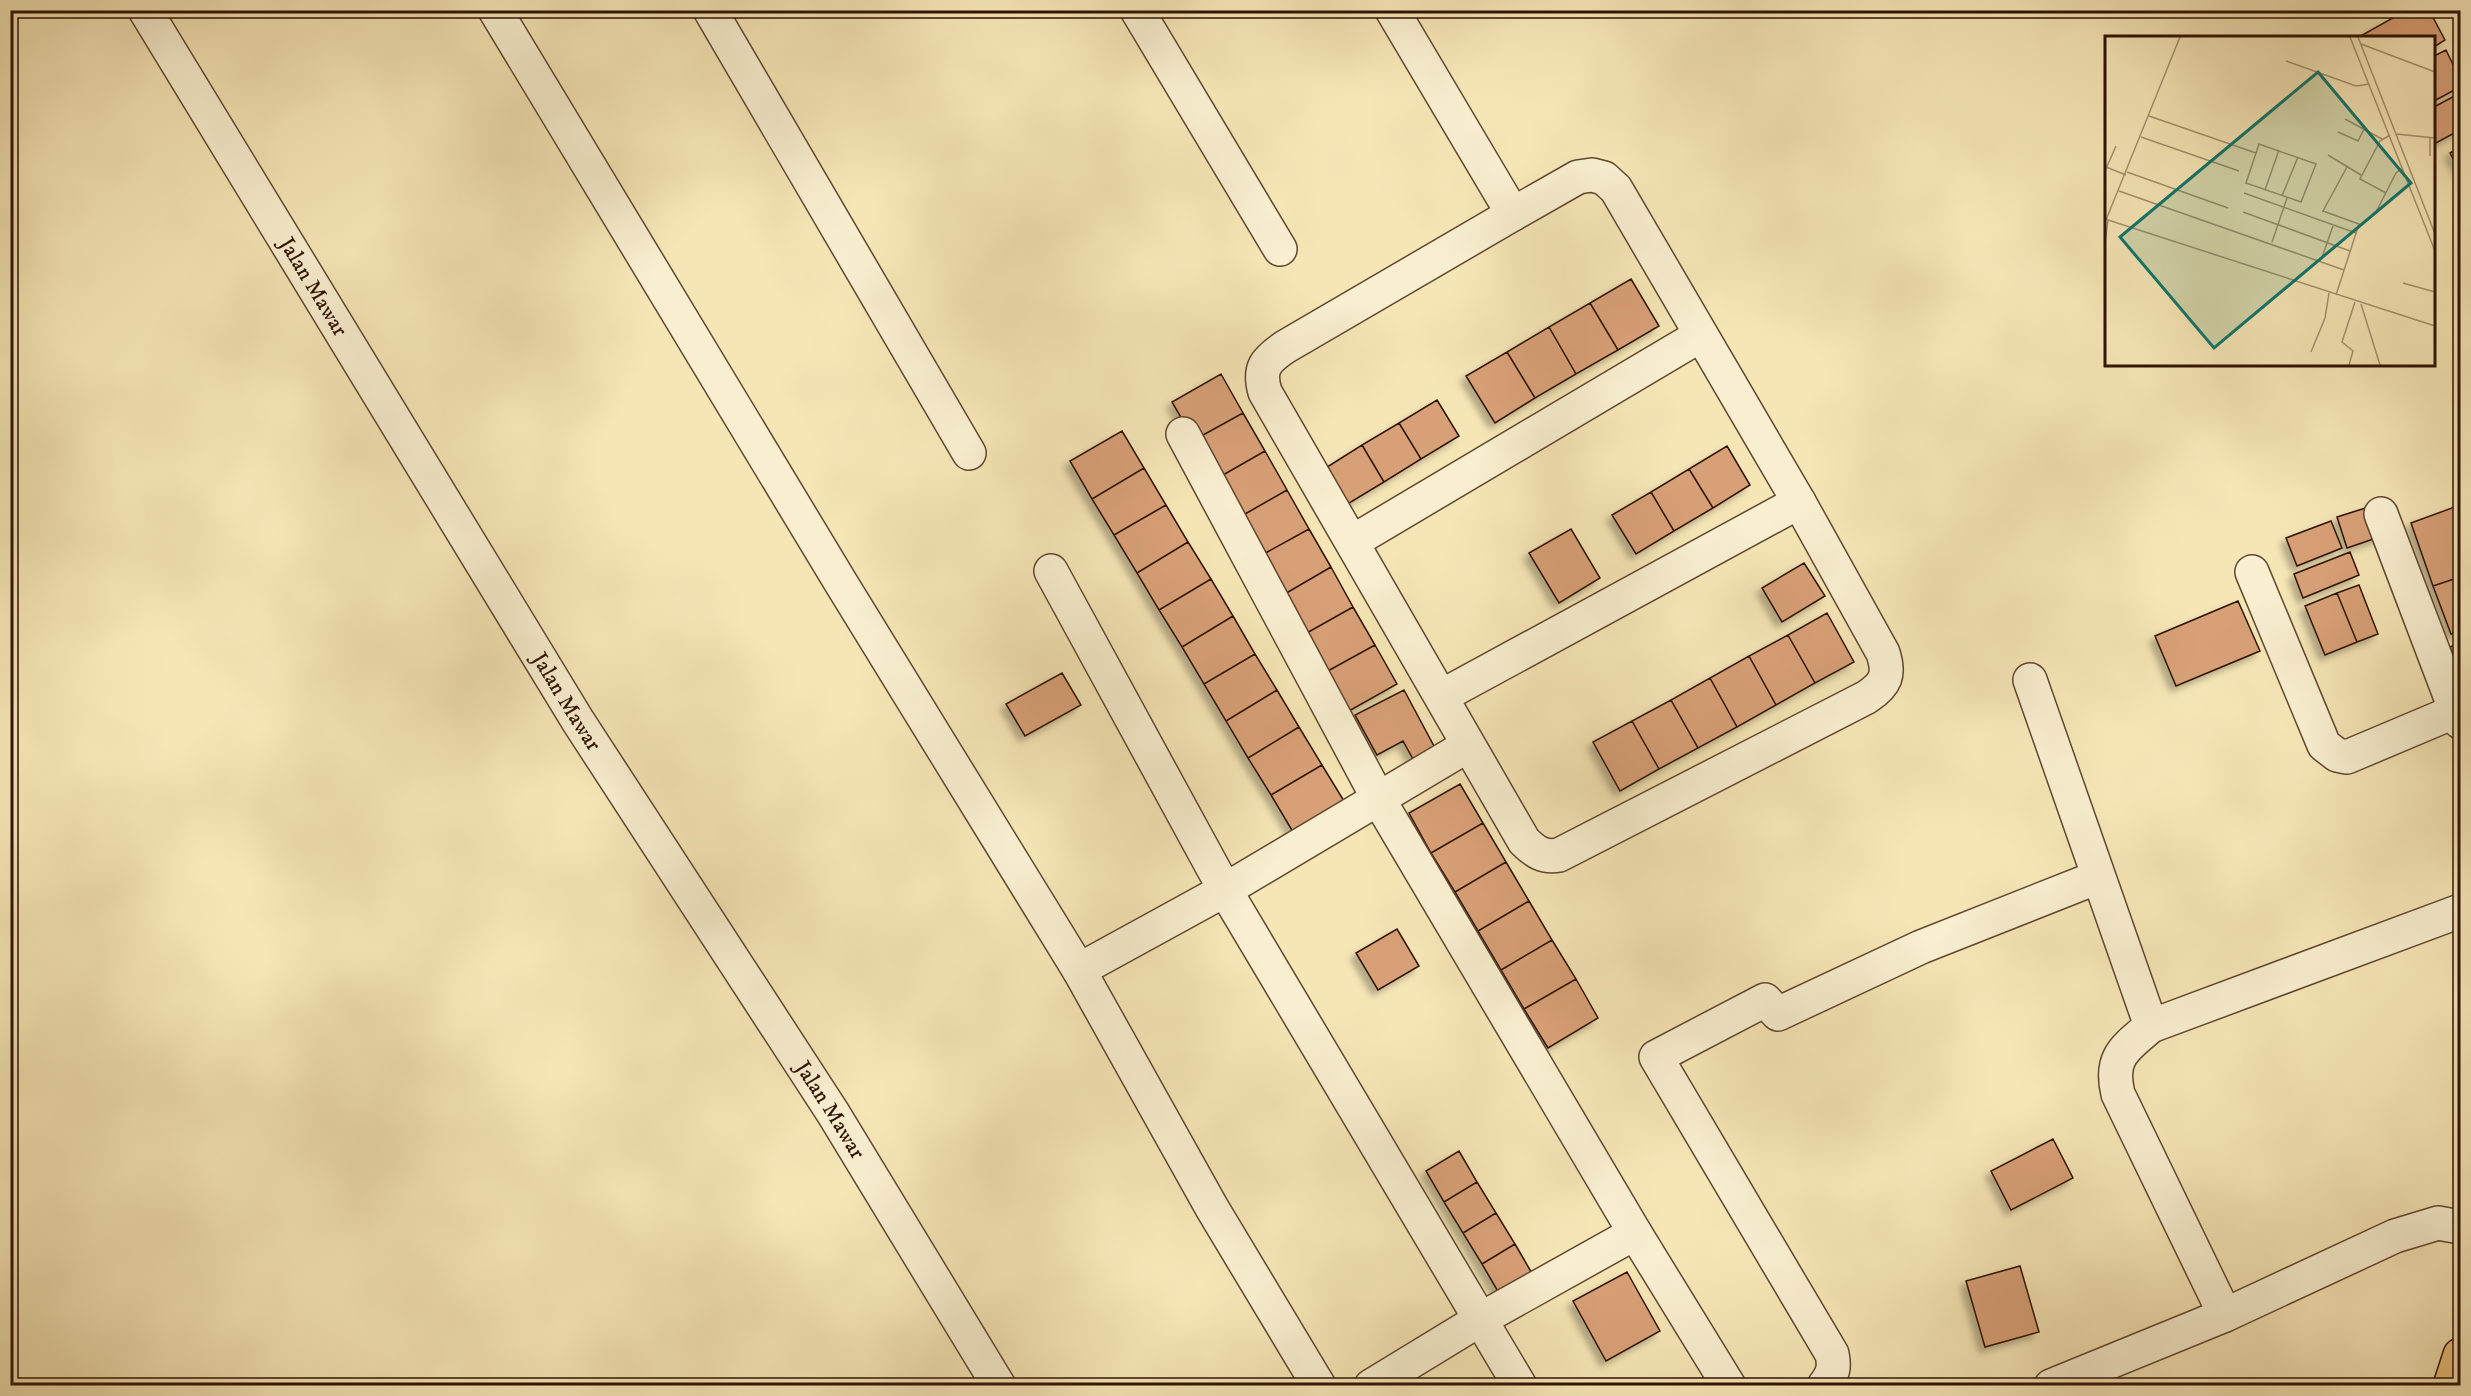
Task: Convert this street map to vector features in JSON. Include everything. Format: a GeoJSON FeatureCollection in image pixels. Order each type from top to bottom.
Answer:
{"type":"FeatureCollection","features":[{"type":"Feature","properties":{"kind":"main road"},"geometry":{"type":"LineString","coordinates":[[2450,1386],[2460,1355]]}},
{"type":"Feature","properties":{"kind":"street","name":"Jalan Mawar"},"geometry":{"type":"LineString","coordinates":[[145,10],[578,721],[833,1113],[999,1386]]}},
{"type":"Feature","properties":{"kind":"street"},"geometry":{"type":"LineString","coordinates":[[495,10],[841,583],[1079,970],[1212,1208],[1319,1386]]}},
{"type":"Feature","properties":{"kind":"street"},"geometry":{"type":"LineString","coordinates":[[710,10],[969,453]]}},
{"type":"Feature","properties":{"kind":"street"},"geometry":{"type":"LineString","coordinates":[[1137,10],[1280,249]]}},
{"type":"Feature","properties":{"kind":"street"},"geometry":{"type":"LineString","coordinates":[[1392,10],[1513,214]]}},
{"type":"Feature","properties":{"kind":"street"},"geometry":{"type":"LineString","coordinates":[[1592,175],[1604,178],[1616,189],[1701,335],[1799,502],[1883,653],[1887,666],[1886,678],[1880,688],[1857,702],[1559,855],[1549,857],[1524,841],[1467,746],[1442,696],[1265,392],[1261,379],[1263,369],[1270,358],[1286,347],[1578,177],[1592,175]]}},
{"type":"Feature","properties":{"kind":"street"},"geometry":{"type":"LineString","coordinates":[[1352,542],[1701,335]]}},
{"type":"Feature","properties":{"kind":"street"},"geometry":{"type":"LineString","coordinates":[[1183,434],[1379,800],[1635,1233],[1729,1386]]}},
{"type":"Feature","properties":{"kind":"street"},"geometry":{"type":"LineString","coordinates":[[1442,696],[1799,502]]}},
{"type":"Feature","properties":{"kind":"street"},"geometry":{"type":"LineString","coordinates":[[2252,572],[2324,745],[2337,756],[2347,757],[2458,716],[2381,514]]}},
{"type":"Feature","properties":{"kind":"street"},"geometry":{"type":"LineString","coordinates":[[1051,571],[1225,890],[1520,1386]]}},
{"type":"Feature","properties":{"kind":"street"},"geometry":{"type":"LineString","coordinates":[[2030,680],[2151,1026]]}},
{"type":"Feature","properties":{"kind":"street"},"geometry":{"type":"LineString","coordinates":[[1079,970],[1225,890],[1467,746]]}},
{"type":"Feature","properties":{"kind":"street"},"geometry":{"type":"LineString","coordinates":[[1824,1386],[1835,1366],[1832,1354],[1656,1057],[1765,1000],[1778,1014],[1921,948],[2098,877]]}},
{"type":"Feature","properties":{"kind":"street"},"geometry":{"type":"LineString","coordinates":[[2225,1315],[2118,1094],[2115,1081],[2117,1058],[2151,1026],[2460,911]]}},
{"type":"Feature","properties":{"kind":"street"},"geometry":{"type":"LineString","coordinates":[[2051,1386],[2225,1315],[2395,1236],[2438,1223],[2457,1226]]}},
{"type":"Feature","properties":{"kind":"street"},"geometry":{"type":"LineString","coordinates":[[1371,1386],[1481,1319],[1635,1233]]}},
{"type":"Feature","properties":{"kind":"building"},"geometry":{"type":"Polygon","coordinates":[[[2407,10],[2429,10],[2445,40],[2435,46],[2435,36],[2361,36],[2407,10]]]}},
{"type":"Feature","properties":{"kind":"building"},"geometry":{"type":"Polygon","coordinates":[[[2446,50],[2460,79],[2460,87],[2435,100],[2435,56],[2446,50]]]}},
{"type":"Feature","properties":{"kind":"building"},"geometry":{"type":"Polygon","coordinates":[[[2460,93],[2460,130],[2435,143],[2435,106],[2460,93]]]}},
{"type":"Feature","properties":{"kind":"building"},"geometry":{"type":"Polygon","coordinates":[[[2460,147],[2460,171],[2450,153],[2460,147]]]}},
{"type":"Feature","properties":{"kind":"building"},"geometry":{"type":"Polygon","coordinates":[[[1631,279],[1659,326],[1618,350],[1590,303],[1631,279]]]}},
{"type":"Feature","properties":{"kind":"building"},"geometry":{"type":"Polygon","coordinates":[[[1590,303],[1618,350],[1576,374],[1549,327],[1590,303]]]}},
{"type":"Feature","properties":{"kind":"building"},"geometry":{"type":"Polygon","coordinates":[[[1549,327],[1576,374],[1535,398],[1507,352],[1549,327]]]}},
{"type":"Feature","properties":{"kind":"building"},"geometry":{"type":"Polygon","coordinates":[[[1507,352],[1535,398],[1495,423],[1466,376],[1507,352]]]}},
{"type":"Feature","properties":{"kind":"building"},"geometry":{"type":"Polygon","coordinates":[[[1221,374],[1243,413],[1194,440],[1172,402],[1221,374]]]}},
{"type":"Feature","properties":{"kind":"building"},"geometry":{"type":"Polygon","coordinates":[[[1437,400],[1459,436],[1421,459],[1399,423],[1437,400]]]}},
{"type":"Feature","properties":{"kind":"building"},"geometry":{"type":"Polygon","coordinates":[[[1243,413],[1265,451],[1216,479],[1194,440],[1243,413]]]}},
{"type":"Feature","properties":{"kind":"building"},"geometry":{"type":"Polygon","coordinates":[[[1399,423],[1421,459],[1384,482],[1362,445],[1399,423]]]}},
{"type":"Feature","properties":{"kind":"building"},"geometry":{"type":"Polygon","coordinates":[[[1122,431],[1144,468],[1092,499],[1070,461],[1122,431]]]}},
{"type":"Feature","properties":{"kind":"building"},"geometry":{"type":"Polygon","coordinates":[[[1362,445],[1384,482],[1346,505],[1324,469],[1362,445]]]}},
{"type":"Feature","properties":{"kind":"building"},"geometry":{"type":"Polygon","coordinates":[[[1727,446],[1750,485],[1713,508],[1689,469],[1727,446]]]}},
{"type":"Feature","properties":{"kind":"building"},"geometry":{"type":"Polygon","coordinates":[[[1265,451],[1287,490],[1238,518],[1216,479],[1265,451]]]}},
{"type":"Feature","properties":{"kind":"building"},"geometry":{"type":"Polygon","coordinates":[[[1144,468],[1166,505],[1114,535],[1092,499],[1144,468]]]}},
{"type":"Feature","properties":{"kind":"building"},"geometry":{"type":"Polygon","coordinates":[[[1689,469],[1713,508],[1674,531],[1651,492],[1689,469]]]}},
{"type":"Feature","properties":{"kind":"building"},"geometry":{"type":"Polygon","coordinates":[[[1287,490],[1309,529],[1260,556],[1238,518],[1287,490]]]}},
{"type":"Feature","properties":{"kind":"building"},"geometry":{"type":"Polygon","coordinates":[[[1651,492],[1674,531],[1636,554],[1612,515],[1651,492]]]}},
{"type":"Feature","properties":{"kind":"building"},"geometry":{"type":"Polygon","coordinates":[[[1166,505],[1188,542],[1137,573],[1114,535],[1166,505]]]}},
{"type":"Feature","properties":{"kind":"building"},"geometry":{"type":"Polygon","coordinates":[[[2375,505],[2385,535],[2347,548],[2337,517],[2375,505]]]}},
{"type":"Feature","properties":{"kind":"building"},"geometry":{"type":"Polygon","coordinates":[[[2460,505],[2460,577],[2433,586],[2411,523],[2460,505]]]}},
{"type":"Feature","properties":{"kind":"building"},"geometry":{"type":"Polygon","coordinates":[[[2331,521],[2342,548],[2297,566],[2286,538],[2331,521]]]}},
{"type":"Feature","properties":{"kind":"building"},"geometry":{"type":"Polygon","coordinates":[[[1309,529],[1331,567],[1283,595],[1260,556],[1309,529]]]}},
{"type":"Feature","properties":{"kind":"building"},"geometry":{"type":"Polygon","coordinates":[[[1571,529],[1600,578],[1559,603],[1529,553],[1571,529]]]}},
{"type":"Feature","properties":{"kind":"building"},"geometry":{"type":"Polygon","coordinates":[[[1188,542],[1211,579],[1159,610],[1137,573],[1188,542]]]}},
{"type":"Feature","properties":{"kind":"building"},"geometry":{"type":"Polygon","coordinates":[[[2350,552],[2359,575],[2303,598],[2294,574],[2350,552]]]}},
{"type":"Feature","properties":{"kind":"building"},"geometry":{"type":"Polygon","coordinates":[[[1804,563],[1825,596],[1782,622],[1762,588],[1804,563]]]}},
{"type":"Feature","properties":{"kind":"building"},"geometry":{"type":"Polygon","coordinates":[[[1331,567],[1353,607],[1305,634],[1283,595],[1331,567]]]}},
{"type":"Feature","properties":{"kind":"building"},"geometry":{"type":"Polygon","coordinates":[[[2460,577],[2460,631],[2451,634],[2433,586],[2460,577]]]}},
{"type":"Feature","properties":{"kind":"building"},"geometry":{"type":"Polygon","coordinates":[[[1211,579],[1233,616],[1182,647],[1159,610],[1211,579]]]}},
{"type":"Feature","properties":{"kind":"building"},"geometry":{"type":"Polygon","coordinates":[[[2359,585],[2378,634],[2357,642],[2337,593],[2359,585]]]}},
{"type":"Feature","properties":{"kind":"building"},"geometry":{"type":"Polygon","coordinates":[[[2337,593],[2357,642],[2325,655],[2305,606],[2337,593]]]}},
{"type":"Feature","properties":{"kind":"building"},"geometry":{"type":"Polygon","coordinates":[[[2238,601],[2260,651],[2176,686],[2155,636],[2238,601]]]}},
{"type":"Feature","properties":{"kind":"building"},"geometry":{"type":"Polygon","coordinates":[[[1353,607],[1375,645],[1326,672],[1305,634],[1353,607]]]}},
{"type":"Feature","properties":{"kind":"building"},"geometry":{"type":"Polygon","coordinates":[[[1827,613],[1854,662],[1815,683],[1788,635],[1827,613]]]}},
{"type":"Feature","properties":{"kind":"building"},"geometry":{"type":"Polygon","coordinates":[[[1233,616],[1255,654],[1204,684],[1182,647],[1233,616]]]}},
{"type":"Feature","properties":{"kind":"building"},"geometry":{"type":"Polygon","coordinates":[[[1788,635],[1815,683],[1776,705],[1749,656],[1788,635]]]}},
{"type":"Feature","properties":{"kind":"building"},"geometry":{"type":"Polygon","coordinates":[[[2460,643],[2460,673],[2450,647],[2460,643]]]}},
{"type":"Feature","properties":{"kind":"building"},"geometry":{"type":"Polygon","coordinates":[[[1375,645],[1397,684],[1349,711],[1326,672],[1375,645]]]}},
{"type":"Feature","properties":{"kind":"building"},"geometry":{"type":"Polygon","coordinates":[[[1255,654],[1277,690],[1226,721],[1204,684],[1255,654]]]}},
{"type":"Feature","properties":{"kind":"building"},"geometry":{"type":"Polygon","coordinates":[[[1749,656],[1776,705],[1737,727],[1710,678],[1749,656]]]}},
{"type":"Feature","properties":{"kind":"building"},"geometry":{"type":"Polygon","coordinates":[[[1062,673],[1081,705],[1025,736],[1006,704],[1062,673]]]}},
{"type":"Feature","properties":{"kind":"building"},"geometry":{"type":"Polygon","coordinates":[[[1710,678],[1737,727],[1698,748],[1671,700],[1710,678]]]}},
{"type":"Feature","properties":{"kind":"building"},"geometry":{"type":"Polygon","coordinates":[[[1277,690],[1299,727],[1248,758],[1226,721],[1277,690]]]}},
{"type":"Feature","properties":{"kind":"building"},"geometry":{"type":"Polygon","coordinates":[[[1404,690],[1435,748],[1413,759],[1403,741],[1377,755],[1355,715],[1404,690]]]}},
{"type":"Feature","properties":{"kind":"building"},"geometry":{"type":"Polygon","coordinates":[[[1671,700],[1698,748],[1659,769],[1632,721],[1671,700]]]}},
{"type":"Feature","properties":{"kind":"building"},"geometry":{"type":"Polygon","coordinates":[[[1632,721],[1659,769],[1620,791],[1593,742],[1632,721]]]}},
{"type":"Feature","properties":{"kind":"building"},"geometry":{"type":"Polygon","coordinates":[[[1299,727],[1322,765],[1271,795],[1248,758],[1299,727]]]}},
{"type":"Feature","properties":{"kind":"building"},"geometry":{"type":"Polygon","coordinates":[[[1322,765],[1344,801],[1293,832],[1271,795],[1322,765]]]}},
{"type":"Feature","properties":{"kind":"building"},"geometry":{"type":"Polygon","coordinates":[[[1460,784],[1483,823],[1431,853],[1409,813],[1460,784]]]}},
{"type":"Feature","properties":{"kind":"building"},"geometry":{"type":"Polygon","coordinates":[[[1483,823],[1506,862],[1455,892],[1431,853],[1483,823]]]}},
{"type":"Feature","properties":{"kind":"building"},"geometry":{"type":"Polygon","coordinates":[[[1506,862],[1529,901],[1478,931],[1455,892],[1506,862]]]}},
{"type":"Feature","properties":{"kind":"building"},"geometry":{"type":"Polygon","coordinates":[[[1529,901],[1552,940],[1501,970],[1478,931],[1529,901]]]}},
{"type":"Feature","properties":{"kind":"building"},"geometry":{"type":"Polygon","coordinates":[[[1397,929],[1419,966],[1378,990],[1356,953],[1397,929]]]}},
{"type":"Feature","properties":{"kind":"building"},"geometry":{"type":"Polygon","coordinates":[[[1552,940],[1576,979],[1524,1009],[1501,970],[1552,940]]]}},
{"type":"Feature","properties":{"kind":"building"},"geometry":{"type":"Polygon","coordinates":[[[1576,979],[1598,1018],[1548,1048],[1524,1009],[1576,979]]]}},
{"type":"Feature","properties":{"kind":"building"},"geometry":{"type":"Polygon","coordinates":[[[2053,1139],[2073,1178],[2011,1210],[1991,1171],[2053,1139]]]}},
{"type":"Feature","properties":{"kind":"building"},"geometry":{"type":"Polygon","coordinates":[[[1459,1151],[1477,1182],[1444,1202],[1426,1171],[1459,1151]]]}},
{"type":"Feature","properties":{"kind":"building"},"geometry":{"type":"Polygon","coordinates":[[[1477,1182],[1496,1213],[1463,1233],[1444,1202],[1477,1182]]]}},
{"type":"Feature","properties":{"kind":"building"},"geometry":{"type":"Polygon","coordinates":[[[1496,1213],[1515,1244],[1482,1264],[1463,1233],[1496,1213]]]}},
{"type":"Feature","properties":{"kind":"building"},"geometry":{"type":"Polygon","coordinates":[[[1515,1244],[1533,1275],[1500,1295],[1482,1264],[1515,1244]]]}},
{"type":"Feature","properties":{"kind":"building"},"geometry":{"type":"Polygon","coordinates":[[[2020,1266],[2039,1332],[1985,1347],[1966,1281],[2020,1266]]]}},
{"type":"Feature","properties":{"kind":"building"},"geometry":{"type":"Polygon","coordinates":[[[1627,1272],[1660,1331],[1606,1361],[1573,1301],[1627,1272]]]}}]}
